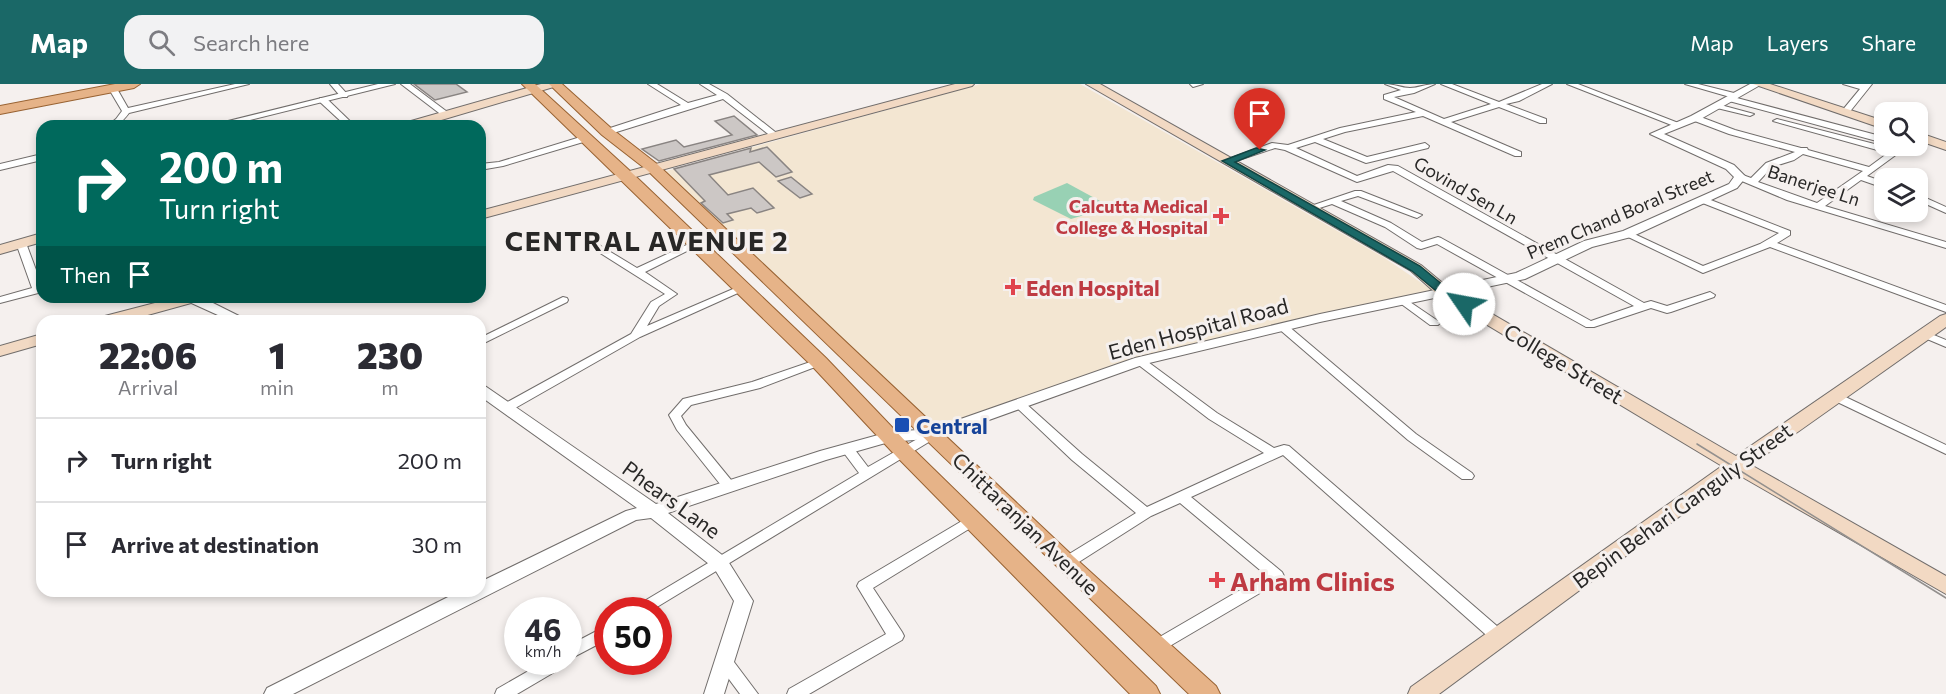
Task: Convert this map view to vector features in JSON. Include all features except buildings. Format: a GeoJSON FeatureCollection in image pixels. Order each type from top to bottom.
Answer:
{"type":"FeatureCollection","features":[{"type":"Feature","properties":{"kind":"main road"},"geometry":{"type":"LineString","coordinates":[[0,110],[112,86],[134,84]]}},
{"type":"Feature","properties":{"kind":"main road"},"geometry":{"type":"LineString","coordinates":[[433,120],[531,86],[554,84]]}},
{"type":"Feature","properties":{"kind":"main road","name":"Chittaranjan Avenue"},"geometry":{"type":"LineString","coordinates":[[554,84],[607,132],[652,167],[1066,563],[1207,694]]}},
{"type":"Feature","properties":{"kind":"main road"},"geometry":{"type":"LineString","coordinates":[[486,213],[968,84]]}},
{"type":"Feature","properties":{"kind":"main road","name":"College Street"},"geometry":{"type":"LineString","coordinates":[[1092,84],[1416,268],[1445,292],[1736,465],[1946,586]]}},
{"type":"Feature","properties":{"kind":"main road"},"geometry":{"type":"LineString","coordinates":[[1763,85],[1874,122]]}},
{"type":"Feature","properties":{"kind":"main road"},"geometry":{"type":"LineString","coordinates":[[531,86],[626,174],[819,362],[896,444],[1147,694]]}},
{"type":"Feature","properties":{"kind":"main road"},"geometry":{"type":"LineString","coordinates":[[1928,140],[1946,146]]}},
{"type":"Feature","properties":{"kind":"main road"},"geometry":{"type":"LineString","coordinates":[[0,250],[36,239]]}},
{"type":"Feature","properties":{"kind":"main road"},"geometry":{"type":"LineString","coordinates":[[128,315],[172,303]]}},
{"type":"Feature","properties":{"kind":"main road","name":"Bepin Behari Ganguly Street"},"geometry":{"type":"LineString","coordinates":[[1420,694],[1736,465],[1946,319]]}},
{"type":"Feature","properties":{"kind":"main road"},"geometry":{"type":"LineString","coordinates":[[0,351],[36,341]]}},
{"type":"Feature","properties":{"kind":"street"},"geometry":{"type":"LineString","coordinates":[[120,120],[126,111],[244,84]]}},
{"type":"Feature","properties":{"kind":"street"},"geometry":{"type":"LineString","coordinates":[[334,84],[344,95]]}},
{"type":"Feature","properties":{"kind":"street"},"geometry":{"type":"LineString","coordinates":[[238,120],[390,84]]}},
{"type":"Feature","properties":{"kind":"street"},"geometry":{"type":"LineString","coordinates":[[405,84],[446,114]]}},
{"type":"Feature","properties":{"kind":"street"},"geometry":{"type":"LineString","coordinates":[[652,84],[687,106]]}},
{"type":"Feature","properties":{"kind":"street"},"geometry":{"type":"LineString","coordinates":[[707,86],[725,84]]}},
{"type":"Feature","properties":{"kind":"street"},"geometry":{"type":"LineString","coordinates":[[1389,84],[1411,91]]}},
{"type":"Feature","properties":{"kind":"street"},"geometry":{"type":"LineString","coordinates":[[1431,84],[1387,97],[1518,154]]}},
{"type":"Feature","properties":{"kind":"street"},"geometry":{"type":"LineString","coordinates":[[1445,84],[1543,122]]}},
{"type":"Feature","properties":{"kind":"street"},"geometry":{"type":"LineString","coordinates":[[1445,121],[1498,105],[1548,84]]}},
{"type":"Feature","properties":{"kind":"street"},"geometry":{"type":"LineString","coordinates":[[1571,84],[1677,124]]}},
{"type":"Feature","properties":{"kind":"street"},"geometry":{"type":"LineString","coordinates":[[1689,84],[1874,137]]}},
{"type":"Feature","properties":{"kind":"street"},"geometry":{"type":"LineString","coordinates":[[1704,84],[1736,96]]}},
{"type":"Feature","properties":{"kind":"street"},"geometry":{"type":"LineString","coordinates":[[1848,84],[1866,86]]}},
{"type":"Feature","properties":{"kind":"street","name":"Prem Chand Boral Street"},"geometry":{"type":"LineString","coordinates":[[1445,292],[1520,276],[1588,244],[1627,234],[1746,180],[1730,167],[1655,134],[1695,118],[1736,96],[1763,85]]}},
{"type":"Feature","properties":{"kind":"street"},"geometry":{"type":"LineString","coordinates":[[112,86],[126,111]]}},
{"type":"Feature","properties":{"kind":"street"},"geometry":{"type":"LineString","coordinates":[[707,86],[724,96],[775,135]]}},
{"type":"Feature","properties":{"kind":"street"},"geometry":{"type":"LineString","coordinates":[[1845,112],[1866,86]]}},
{"type":"Feature","properties":{"kind":"street"},"geometry":{"type":"LineString","coordinates":[[607,132],[724,96]]}},
{"type":"Feature","properties":{"kind":"street"},"geometry":{"type":"LineString","coordinates":[[323,100],[345,120]]}},
{"type":"Feature","properties":{"kind":"street"},"geometry":{"type":"LineString","coordinates":[[1720,106],[1750,114]]}},
{"type":"Feature","properties":{"kind":"street"},"geometry":{"type":"LineString","coordinates":[[1227,161],[1275,145],[1288,148],[1343,130],[1425,113]]}},
{"type":"Feature","properties":{"kind":"street"},"geometry":{"type":"LineString","coordinates":[[1695,118],[1732,132],[1781,140],[1804,150],[1870,170]]}},
{"type":"Feature","properties":{"kind":"street"},"geometry":{"type":"LineString","coordinates":[[1777,121],[1874,147]]}},
{"type":"Feature","properties":{"kind":"street"},"geometry":{"type":"LineString","coordinates":[[486,166],[586,138]]}},
{"type":"Feature","properties":{"kind":"street"},"geometry":{"type":"LineString","coordinates":[[1315,139],[1361,158],[1370,159],[1425,146]]}},
{"type":"Feature","properties":{"kind":"street","name":"Govind Sen Ln"},"geometry":{"type":"LineString","coordinates":[[1288,148],[1357,179],[1392,167],[1642,306]]}},
{"type":"Feature","properties":{"kind":"street"},"geometry":{"type":"LineString","coordinates":[[1746,180],[1769,165],[1791,158],[1804,150]]}},
{"type":"Feature","properties":{"kind":"street"},"geometry":{"type":"LineString","coordinates":[[1819,207],[1889,156]]}},
{"type":"Feature","properties":{"kind":"street"},"geometry":{"type":"LineString","coordinates":[[0,167],[36,158]]}},
{"type":"Feature","properties":{"kind":"street"},"geometry":{"type":"LineString","coordinates":[[1861,177],[1874,182]]}},
{"type":"Feature","properties":{"kind":"street","name":"Banerjee Ln"},"geometry":{"type":"LineString","coordinates":[[1746,180],[1819,207],[1905,230],[1946,245]]}},
{"type":"Feature","properties":{"kind":"street"},"geometry":{"type":"LineString","coordinates":[[1310,208],[1358,193],[1417,215]]}},
{"type":"Feature","properties":{"kind":"street"},"geometry":{"type":"LineString","coordinates":[[1627,234],[1703,270],[1769,243],[1787,233],[1704,200]]}},
{"type":"Feature","properties":{"kind":"street"},"geometry":{"type":"LineString","coordinates":[[1332,201],[1388,225],[1421,246],[1438,240],[1590,324],[1642,306],[1651,304],[1667,310],[1710,295]]}},
{"type":"Feature","properties":{"kind":"street"},"geometry":{"type":"LineString","coordinates":[[1928,202],[1946,210]]}},
{"type":"Feature","properties":{"kind":"street"},"geometry":{"type":"LineString","coordinates":[[589,242],[639,271],[672,294],[655,304],[635,336]]}},
{"type":"Feature","properties":{"kind":"street"},"geometry":{"type":"LineString","coordinates":[[21,243],[36,280]]}},
{"type":"Feature","properties":{"kind":"street"},"geometry":{"type":"LineString","coordinates":[[1769,243],[1946,309]]}},
{"type":"Feature","properties":{"kind":"street"},"geometry":{"type":"LineString","coordinates":[[639,271],[696,244]]}},
{"type":"Feature","properties":{"kind":"street"},"geometry":{"type":"LineString","coordinates":[[506,408],[635,336],[744,288]]}},
{"type":"Feature","properties":{"kind":"street"},"geometry":{"type":"LineString","coordinates":[[0,300],[36,291]]}},
{"type":"Feature","properties":{"kind":"street","name":"Eden Hospital Road"},"geometry":{"type":"LineString","coordinates":[[486,587],[632,515],[654,511],[847,449],[896,444],[933,434],[1140,361],[1445,292]]}},
{"type":"Feature","properties":{"kind":"street"},"geometry":{"type":"LineString","coordinates":[[486,339],[563,300]]}},
{"type":"Feature","properties":{"kind":"street"},"geometry":{"type":"LineString","coordinates":[[1404,301],[1434,323]]}},
{"type":"Feature","properties":{"kind":"street"},"geometry":{"type":"LineString","coordinates":[[205,303],[230,315]]}},
{"type":"Feature","properties":{"kind":"street"},"geometry":{"type":"LineString","coordinates":[[1283,327],[1412,437],[1467,476]]}},
{"type":"Feature","properties":{"kind":"street"},"geometry":{"type":"LineString","coordinates":[[1924,334],[1946,344]]}},
{"type":"Feature","properties":{"kind":"street"},"geometry":{"type":"LineString","coordinates":[[1140,361],[1213,416],[1274,454]]}},
{"type":"Feature","properties":{"kind":"street"},"geometry":{"type":"LineString","coordinates":[[729,486],[681,427],[675,415],[680,408],[687,402],[756,385],[819,362]]}},
{"type":"Feature","properties":{"kind":"street","name":"Phears Lane"},"geometry":{"type":"LineString","coordinates":[[486,393],[654,511],[720,563],[744,602],[714,694]]}},
{"type":"Feature","properties":{"kind":"street"},"geometry":{"type":"LineString","coordinates":[[1835,396],[1946,450]]}},
{"type":"Feature","properties":{"kind":"street"},"geometry":{"type":"LineString","coordinates":[[1020,405],[1077,457],[1146,513]]}},
{"type":"Feature","properties":{"kind":"street"},"geometry":{"type":"LineString","coordinates":[[663,597],[867,474],[896,444]]}},
{"type":"Feature","properties":{"kind":"street"},"geometry":{"type":"LineString","coordinates":[[847,449],[867,474]]}},
{"type":"Feature","properties":{"kind":"street"},"geometry":{"type":"LineString","coordinates":[[1066,563],[1146,513],[1284,449],[1499,637]]}},
{"type":"Feature","properties":{"kind":"street"},"geometry":{"type":"LineString","coordinates":[[1156,646],[1277,576],[1182,497]]}},
{"type":"Feature","properties":{"kind":"street"},"geometry":{"type":"LineString","coordinates":[[795,694],[896,636],[864,586],[972,520]]}},
{"type":"Feature","properties":{"kind":"street","name":"Eden Hospital Road"},"geometry":{"type":"LineString","coordinates":[[274,694],[465,597]]}},
{"type":"Feature","properties":{"kind":"street"},"geometry":{"type":"LineString","coordinates":[[724,663],[750,694]]}},
{"type":"Feature","properties":{"kind":"street"},"geometry":{"type":"LineString","coordinates":[[503,694],[535,675]]}},
{"type":"Feature","properties":{"kind":"shaded area"},"geometry":{"type":"Polygon","coordinates":[[[981,84],[1080,84],[1383,257],[1435,292],[1122,365],[938,431],[663,172],[981,84]]]}},
{"type":"Feature","properties":{"kind":"green space"},"geometry":{"type":"Polygon","coordinates":[[[1067,183],[1111,207],[1071,219],[1033,200],[1034,197],[1067,183]]]}},
{"type":"Feature","properties":{"kind":"tram line"},"geometry":{"type":"LineString","coordinates":[[1697,444],[1946,598]]}},
{"type":"Feature","properties":{"kind":"place","name":"Calcutta Medical College & Hospital"},"geometry":{"type":"Point","coordinates":[1221,216]}},
{"type":"Feature","properties":{"kind":"place","name":"Eden Hospital"},"geometry":{"type":"Point","coordinates":[1013,287]}},
{"type":"Feature","properties":{"kind":"place","name":"Central"},"geometry":{"type":"Point","coordinates":[902,425]}},
{"type":"Feature","properties":{"kind":"place","name":"Arham Clinics"},"geometry":{"type":"Point","coordinates":[1217,580]}},
{"type":"Feature","properties":{"kind":"district","name":"CENTRAL AVENUE 2"},"geometry":{"type":"Point","coordinates":[647,240]}},
{"type":"Feature","properties":{"kind":"route"},"geometry":{"type":"LineString","coordinates":[[1260,150],[1227,161],[1416,268],[1464,304]]}}]}
